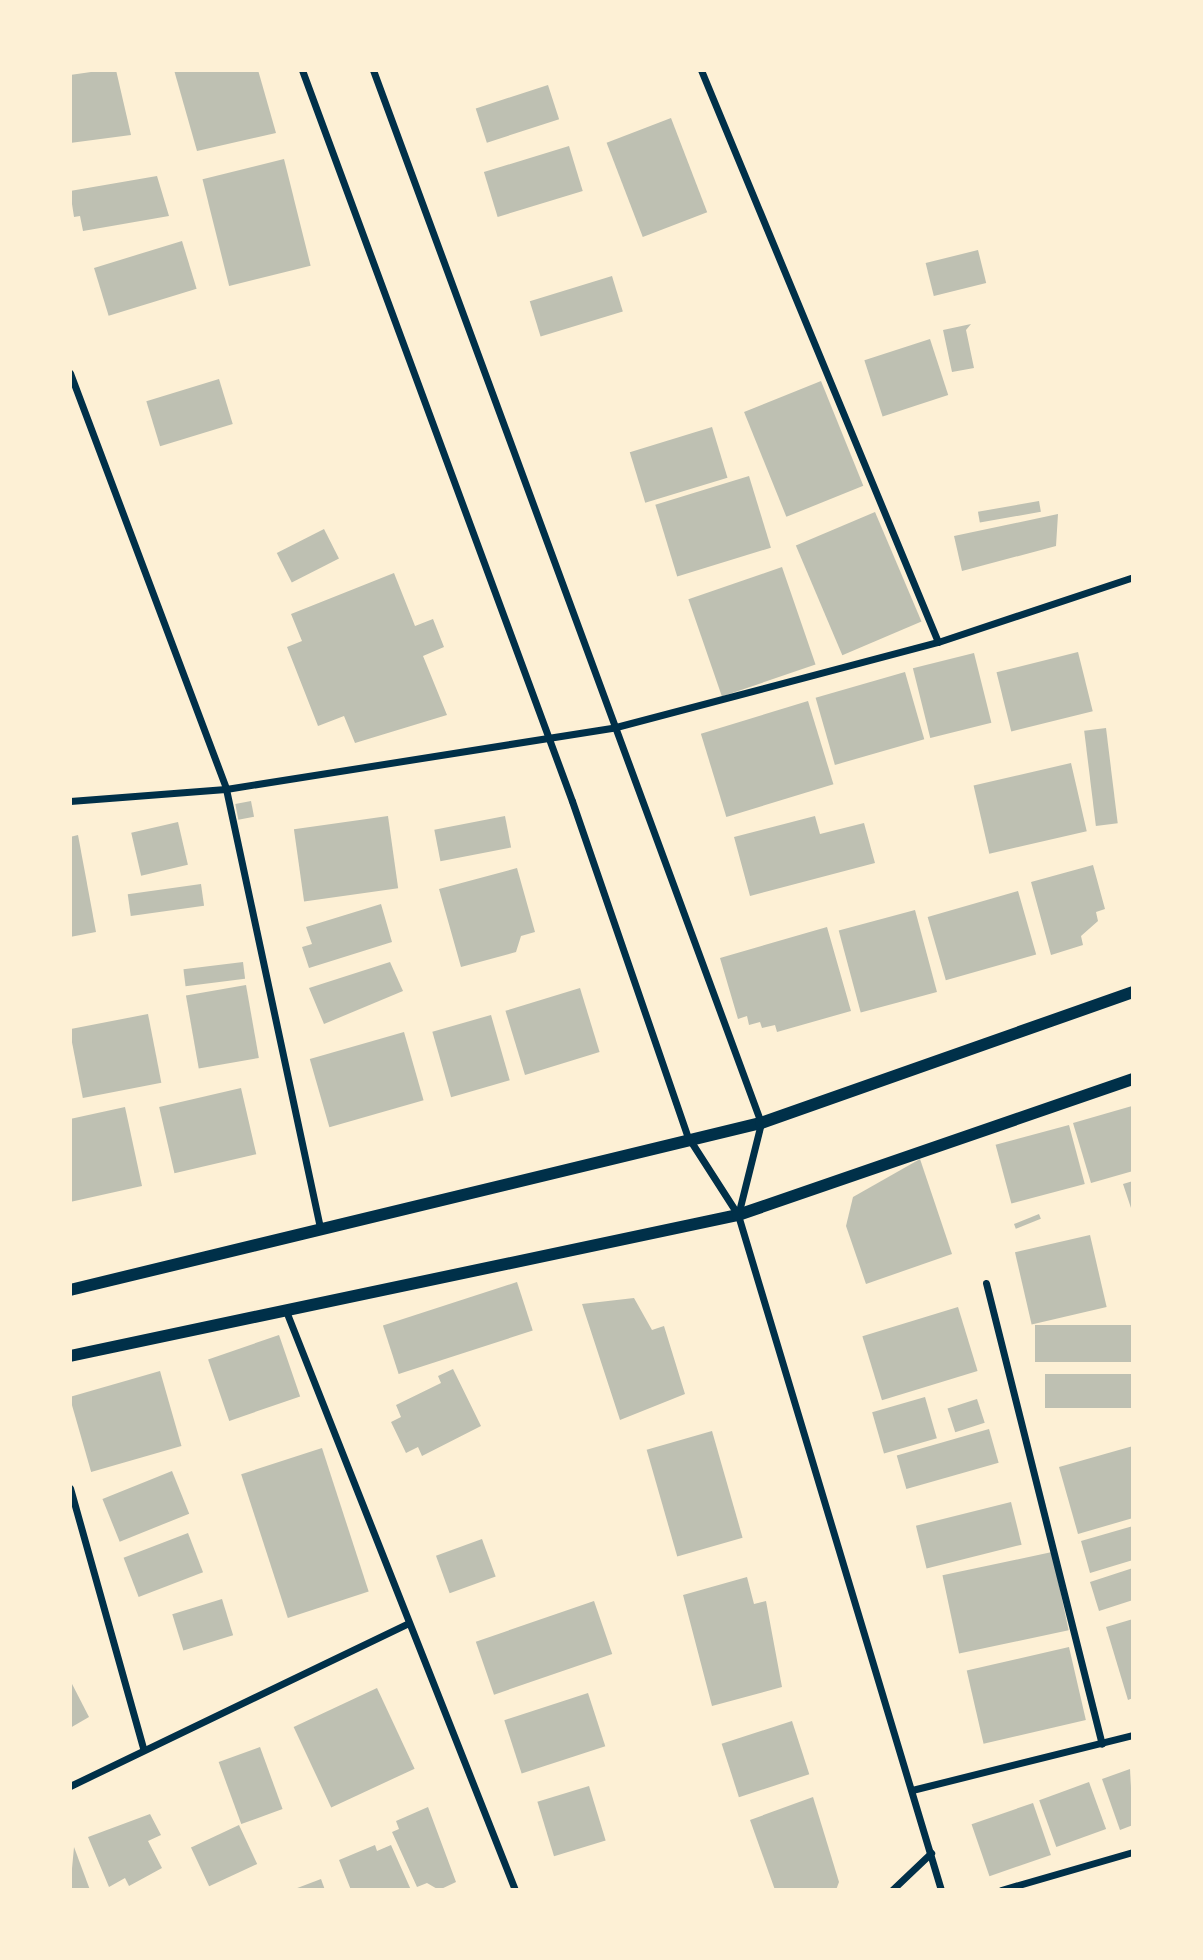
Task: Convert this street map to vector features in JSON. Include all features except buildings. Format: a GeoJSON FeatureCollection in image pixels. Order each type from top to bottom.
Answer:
{"type":"FeatureCollection","features":[{"type":"Feature","properties":{"kind":"street"},"geometry":{"type":"LineString","coordinates":[[302,70],[548,737],[688,1138],[738,1215],[942,1890]]}},
{"type":"Feature","properties":{"kind":"street"},"geometry":{"type":"LineString","coordinates":[[373,70],[761,1123],[738,1215]]}},
{"type":"Feature","properties":{"kind":"street"},"geometry":{"type":"LineString","coordinates":[[701,70],[938,642]]}},
{"type":"Feature","properties":{"kind":"street"},"geometry":{"type":"LineString","coordinates":[[70,373],[226,789],[320,1229]]}},
{"type":"Feature","properties":{"kind":"street"},"geometry":{"type":"LineString","coordinates":[[70,802],[226,789],[616,727],[938,642],[1133,577]]}},
{"type":"Feature","properties":{"kind":"street"},"geometry":{"type":"LineString","coordinates":[[70,1290],[688,1138],[761,1123],[1133,992]]}},
{"type":"Feature","properties":{"kind":"street"},"geometry":{"type":"LineString","coordinates":[[70,1356],[738,1215],[1133,1079]]}},
{"type":"Feature","properties":{"kind":"street"},"geometry":{"type":"LineString","coordinates":[[986,1283],[1102,1744]]}},
{"type":"Feature","properties":{"kind":"street"},"geometry":{"type":"LineString","coordinates":[[286,1311],[515,1890]]}},
{"type":"Feature","properties":{"kind":"street"},"geometry":{"type":"LineString","coordinates":[[70,1488],[143,1747]]}},
{"type":"Feature","properties":{"kind":"street"},"geometry":{"type":"LineString","coordinates":[[70,1786],[143,1747],[408,1623]]}},
{"type":"Feature","properties":{"kind":"street"},"geometry":{"type":"LineString","coordinates":[[912,1790],[1133,1735]]}},
{"type":"Feature","properties":{"kind":"street"},"geometry":{"type":"LineString","coordinates":[[1001,1890],[1133,1852]]}},
{"type":"Feature","properties":{"kind":"street"},"geometry":{"type":"LineString","coordinates":[[892,1890],[931,1853]]}}]}
